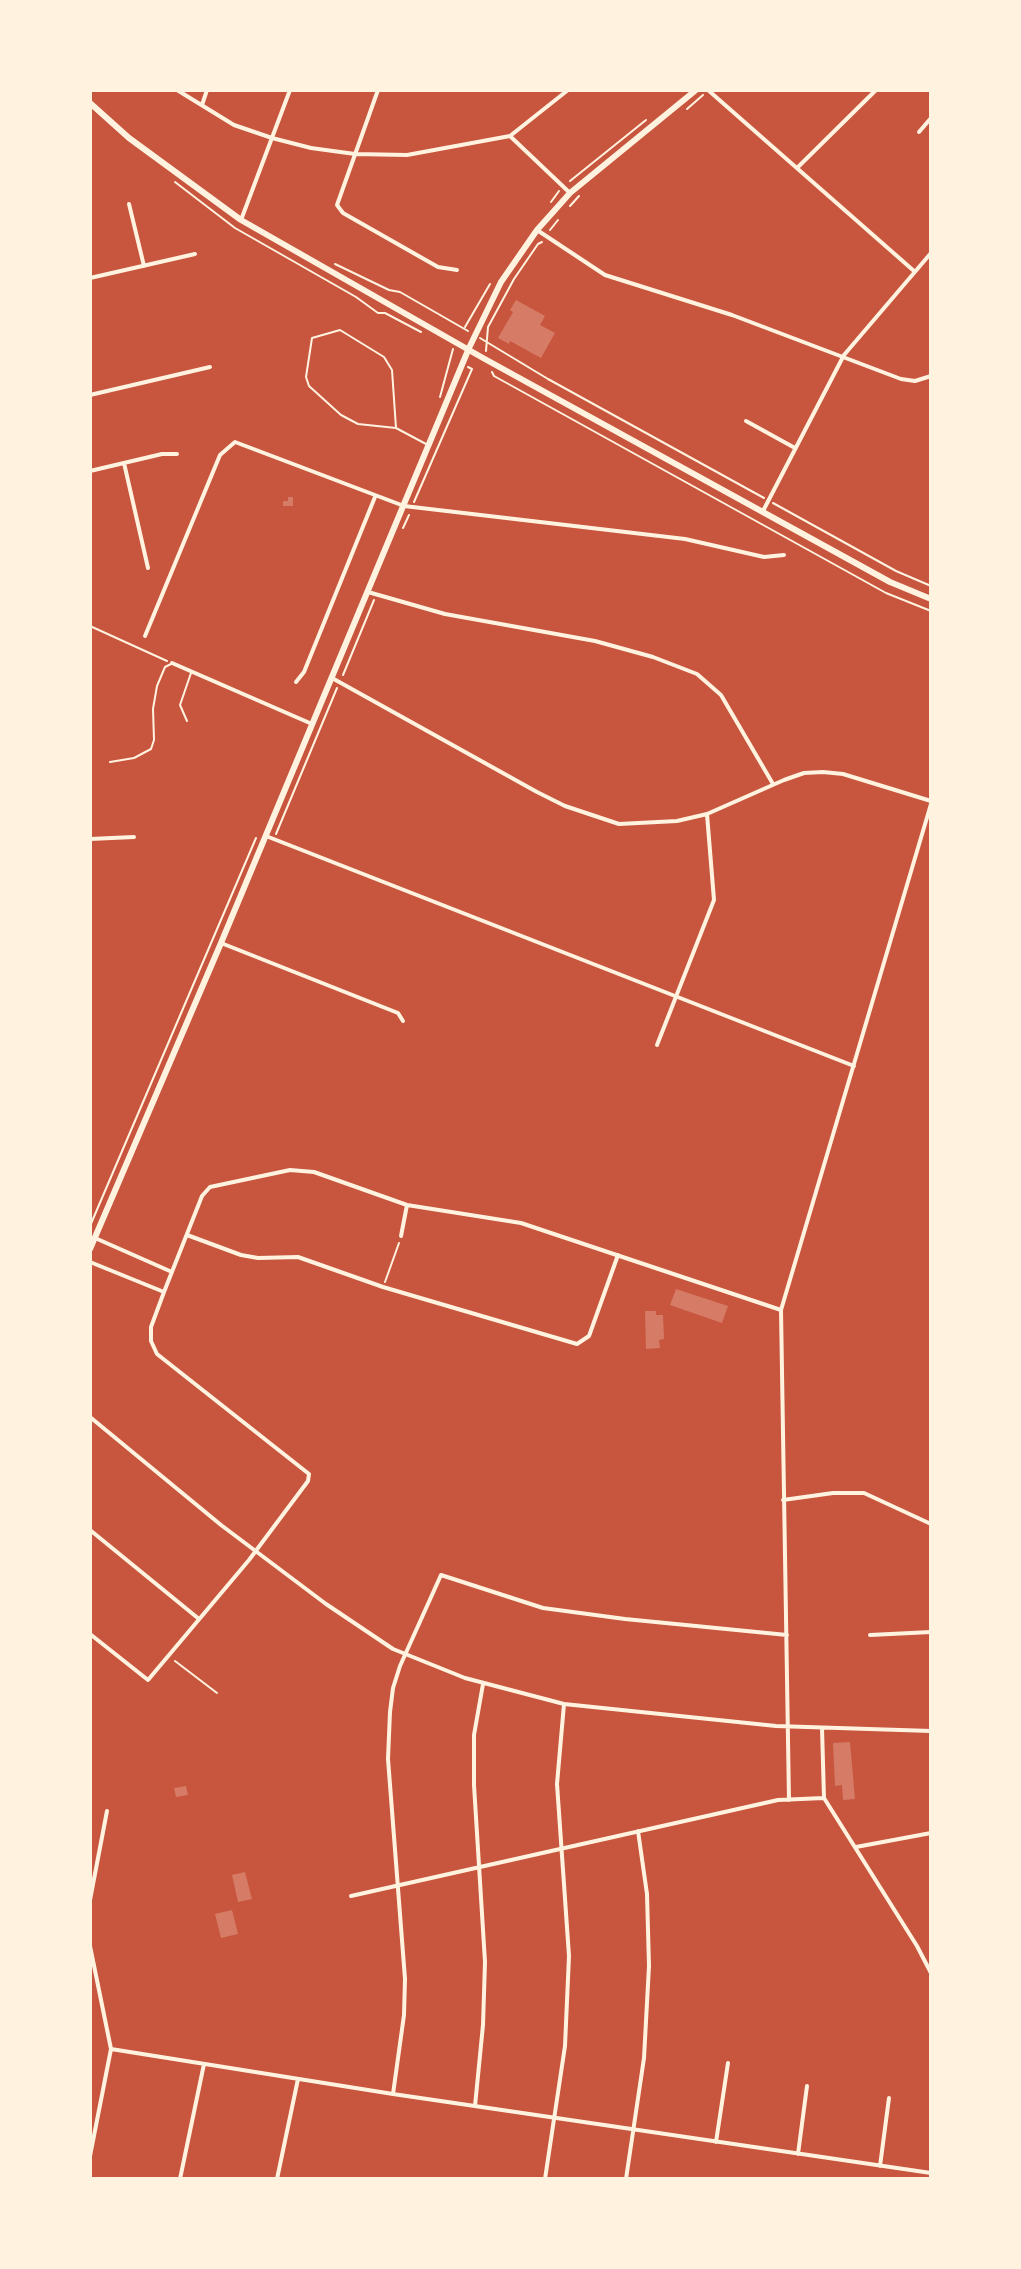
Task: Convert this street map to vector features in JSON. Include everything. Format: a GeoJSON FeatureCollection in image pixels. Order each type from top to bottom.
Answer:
{"type":"FeatureCollection","features":[{"type":"Feature","properties":{"kind":"street"},"geometry":{"type":"LineString","coordinates":[[177,90],[234,125],[272,138],[311,148],[355,154],[407,155],[510,136],[568,90]]}},
{"type":"Feature","properties":{"kind":"street"},"geometry":{"type":"LineString","coordinates":[[202,105],[207,90]]}},
{"type":"Feature","properties":{"kind":"street"},"geometry":{"type":"LineString","coordinates":[[241,220],[290,90]]}},
{"type":"Feature","properties":{"kind":"street"},"geometry":{"type":"LineString","coordinates":[[378,90],[337,205],[343,213],[438,267],[457,270]]}},
{"type":"Feature","properties":{"kind":"street"},"geometry":{"type":"LineString","coordinates":[[90,1249],[469,348],[501,282],[537,230],[570,193],[696,90]]}},
{"type":"Feature","properties":{"kind":"street"},"geometry":{"type":"LineString","coordinates":[[709,90],[914,272]]}},
{"type":"Feature","properties":{"kind":"street"},"geometry":{"type":"LineString","coordinates":[[797,168],[876,90]]}},
{"type":"Feature","properties":{"kind":"street"},"geometry":{"type":"LineString","coordinates":[[90,103],[129,138],[241,220],[483,358],[890,582],[931,599]]}},
{"type":"Feature","properties":{"kind":"street"},"geometry":{"type":"LineString","coordinates":[[919,132],[931,118]]}},
{"type":"Feature","properties":{"kind":"street"},"geometry":{"type":"LineString","coordinates":[[510,136],[570,193]]}},
{"type":"Feature","properties":{"kind":"street"},"geometry":{"type":"LineString","coordinates":[[129,204],[144,266]]}},
{"type":"Feature","properties":{"kind":"street"},"geometry":{"type":"LineString","coordinates":[[537,230],[605,275],[676,295],[844,355],[901,379],[915,381],[931,376]]}},
{"type":"Feature","properties":{"kind":"street"},"geometry":{"type":"LineString","coordinates":[[763,511],[844,355],[931,253]]}},
{"type":"Feature","properties":{"kind":"street"},"geometry":{"type":"LineString","coordinates":[[90,278],[195,254]]}},
{"type":"Feature","properties":{"kind":"street"},"geometry":{"type":"LineString","coordinates":[[90,395],[210,367]]}},
{"type":"Feature","properties":{"kind":"street"},"geometry":{"type":"LineString","coordinates":[[746,421],[795,448]]}},
{"type":"Feature","properties":{"kind":"street"},"geometry":{"type":"LineString","coordinates":[[145,636],[220,455],[235,442],[404,506],[685,539],[764,557],[784,555]]}},
{"type":"Feature","properties":{"kind":"street"},"geometry":{"type":"LineString","coordinates":[[90,471],[162,454],[177,454]]}},
{"type":"Feature","properties":{"kind":"street"},"geometry":{"type":"LineString","coordinates":[[124,463],[148,568]]}},
{"type":"Feature","properties":{"kind":"street"},"geometry":{"type":"LineString","coordinates":[[296,682],[304,672],[375,497]]}},
{"type":"Feature","properties":{"kind":"street"},"geometry":{"type":"LineString","coordinates":[[368,592],[445,614],[595,641],[653,657],[697,674],[721,695],[773,784]]}},
{"type":"Feature","properties":{"kind":"street"},"geometry":{"type":"LineString","coordinates":[[172,663],[312,724]]}},
{"type":"Feature","properties":{"kind":"street"},"geometry":{"type":"LineString","coordinates":[[332,678],[565,806],[619,824],[677,821],[707,814],[804,773],[843,774],[931,802],[781,1310],[789,1800]]}},
{"type":"Feature","properties":{"kind":"street"},"geometry":{"type":"LineString","coordinates":[[657,1045],[714,900],[707,814]]}},
{"type":"Feature","properties":{"kind":"street"},"geometry":{"type":"LineString","coordinates":[[266,836],[854,1066]]}},
{"type":"Feature","properties":{"kind":"street"},"geometry":{"type":"LineString","coordinates":[[90,839],[134,837]]}},
{"type":"Feature","properties":{"kind":"street"},"geometry":{"type":"LineString","coordinates":[[221,943],[398,1013],[403,1021]]}},
{"type":"Feature","properties":{"kind":"street"},"geometry":{"type":"LineString","coordinates":[[90,1634],[148,1680],[255,1552],[308,1481],[309,1474],[157,1354],[151,1341],[151,1327],[164,1292],[202,1196],[210,1187],[290,1170],[314,1172],[407,1205],[521,1223],[781,1310]]}},
{"type":"Feature","properties":{"kind":"street"},"geometry":{"type":"LineString","coordinates":[[401,1236],[407,1205]]}},
{"type":"Feature","properties":{"kind":"street"},"geometry":{"type":"LineString","coordinates":[[187,1235],[241,1255],[258,1258],[298,1257],[383,1287],[577,1344],[589,1336],[618,1255]]}},
{"type":"Feature","properties":{"kind":"street"},"geometry":{"type":"LineString","coordinates":[[95,1238],[172,1272]]}},
{"type":"Feature","properties":{"kind":"street"},"geometry":{"type":"LineString","coordinates":[[90,1262],[164,1292]]}},
{"type":"Feature","properties":{"kind":"street"},"geometry":{"type":"LineString","coordinates":[[90,1417],[255,1552],[326,1604],[406,1655],[483,1684],[564,1704],[787,1727],[931,1731]]}},
{"type":"Feature","properties":{"kind":"street"},"geometry":{"type":"LineString","coordinates":[[783,1500],[841,1492],[864,1493],[931,1524]]}},
{"type":"Feature","properties":{"kind":"street"},"geometry":{"type":"LineString","coordinates":[[90,1530],[199,1619]]}},
{"type":"Feature","properties":{"kind":"street"},"geometry":{"type":"LineString","coordinates":[[393,2094],[404,2015],[405,1979],[388,1734],[393,1688],[441,1575],[543,1608],[787,1635]]}},
{"type":"Feature","properties":{"kind":"street"},"geometry":{"type":"LineString","coordinates":[[870,1635],[931,1632]]}},
{"type":"Feature","properties":{"kind":"street"},"geometry":{"type":"LineString","coordinates":[[475,2106],[485,1962],[473,1762],[474,1735],[483,1684]]}},
{"type":"Feature","properties":{"kind":"street"},"geometry":{"type":"LineString","coordinates":[[545,2179],[565,2046],[569,1956],[557,1784],[564,1704]]}},
{"type":"Feature","properties":{"kind":"street"},"geometry":{"type":"LineString","coordinates":[[822,1728],[824,1798],[931,1973]]}},
{"type":"Feature","properties":{"kind":"street"},"geometry":{"type":"LineString","coordinates":[[351,1896],[778,1800],[824,1798]]}},
{"type":"Feature","properties":{"kind":"street"},"geometry":{"type":"LineString","coordinates":[[90,1900],[107,1811]]}},
{"type":"Feature","properties":{"kind":"street"},"geometry":{"type":"LineString","coordinates":[[626,2179],[644,2058],[649,1966],[647,1894],[638,1831]]}},
{"type":"Feature","properties":{"kind":"street"},"geometry":{"type":"LineString","coordinates":[[856,1847],[931,1833]]}},
{"type":"Feature","properties":{"kind":"street"},"geometry":{"type":"LineString","coordinates":[[90,1946],[111,2049],[90,2156]]}},
{"type":"Feature","properties":{"kind":"street"},"geometry":{"type":"LineString","coordinates":[[111,2049],[931,2173]]}},
{"type":"Feature","properties":{"kind":"street"},"geometry":{"type":"LineString","coordinates":[[716,2142],[728,2063]]}},
{"type":"Feature","properties":{"kind":"street"},"geometry":{"type":"LineString","coordinates":[[180,2179],[204,2064]]}},
{"type":"Feature","properties":{"kind":"street"},"geometry":{"type":"LineString","coordinates":[[277,2179],[298,2079]]}},
{"type":"Feature","properties":{"kind":"street"},"geometry":{"type":"LineString","coordinates":[[798,2154],[807,2086]]}},
{"type":"Feature","properties":{"kind":"street"},"geometry":{"type":"LineString","coordinates":[[880,2166],[889,2098]]}},
{"type":"Feature","properties":{"kind":"lane"},"geometry":{"type":"LineString","coordinates":[[396,428],[392,370],[384,357],[340,330],[312,338],[306,377],[309,386],[341,415],[358,424],[396,428],[429,445]]}},
{"type":"Feature","properties":{"kind":"lane"},"geometry":{"type":"LineString","coordinates":[[110,762],[134,758],[151,749],[157,686],[165,667],[172,663]]}},
{"type":"Feature","properties":{"kind":"lane"},"geometry":{"type":"LineString","coordinates":[[187,721],[180,705],[192,672]]}},
{"type":"Feature","properties":{"kind":"path"},"geometry":{"type":"LineString","coordinates":[[685,110],[709,90]]}},
{"type":"Feature","properties":{"kind":"path"},"geometry":{"type":"LineString","coordinates":[[567,208],[584,192]]}},
{"type":"Feature","properties":{"kind":"path"},"geometry":{"type":"LineString","coordinates":[[487,342],[488,327],[514,279],[559,218]]}},
{"type":"Feature","properties":{"kind":"path"},"geometry":{"type":"LineString","coordinates":[[327,260],[389,290],[400,292],[560,386],[896,571],[931,586]]}},
{"type":"Feature","properties":{"kind":"path"},"geometry":{"type":"LineString","coordinates":[[438,401],[456,340]]}},
{"type":"Feature","properties":{"kind":"path"},"geometry":{"type":"LineString","coordinates":[[483,358],[494,376],[886,593],[931,611]]}},
{"type":"Feature","properties":{"kind":"path"},"geometry":{"type":"LineString","coordinates":[[90,626],[172,663]]}},
{"type":"Feature","properties":{"kind":"path"},"geometry":{"type":"LineString","coordinates":[[90,1226],[257,834]]}},
{"type":"Feature","properties":{"kind":"path"},"geometry":{"type":"LineString","coordinates":[[383,1287],[401,1236]]}},
{"type":"Feature","properties":{"kind":"path"},"geometry":{"type":"LineString","coordinates":[[175,1661],[217,1693]]}},
{"type":"Feature","properties":{"kind":"building"},"geometry":{"type":"Polygon","coordinates":[[[516,300],[545,316],[540,325],[555,333],[541,358],[498,338],[513,312],[510,310],[516,300]]]}},
{"type":"Feature","properties":{"kind":"building"},"geometry":{"type":"Polygon","coordinates":[[[288,497],[293,497],[293,506],[283,506],[283,501],[288,501],[288,497]]]}},
{"type":"Feature","properties":{"kind":"building"},"geometry":{"type":"Polygon","coordinates":[[[676,1289],[728,1306],[722,1323],[670,1305],[676,1289]]]}},
{"type":"Feature","properties":{"kind":"building"},"geometry":{"type":"Polygon","coordinates":[[[645,1311],[663,1315],[664,1339],[659,1340],[660,1348],[646,1349],[645,1311]]]}},
{"type":"Feature","properties":{"kind":"building"},"geometry":{"type":"Polygon","coordinates":[[[850,1742],[855,1799],[843,1800],[842,1785],[835,1786],[833,1743],[850,1742]]]}},
{"type":"Feature","properties":{"kind":"building"},"geometry":{"type":"Polygon","coordinates":[[[186,1786],[188,1795],[176,1797],[174,1788],[186,1786]]]}},
{"type":"Feature","properties":{"kind":"building"},"geometry":{"type":"Polygon","coordinates":[[[245,1872],[252,1899],[238,1902],[232,1875],[245,1872]]]}},
{"type":"Feature","properties":{"kind":"building"},"geometry":{"type":"Polygon","coordinates":[[[232,1910],[238,1934],[221,1938],[215,1914],[232,1910]]]}}]}
